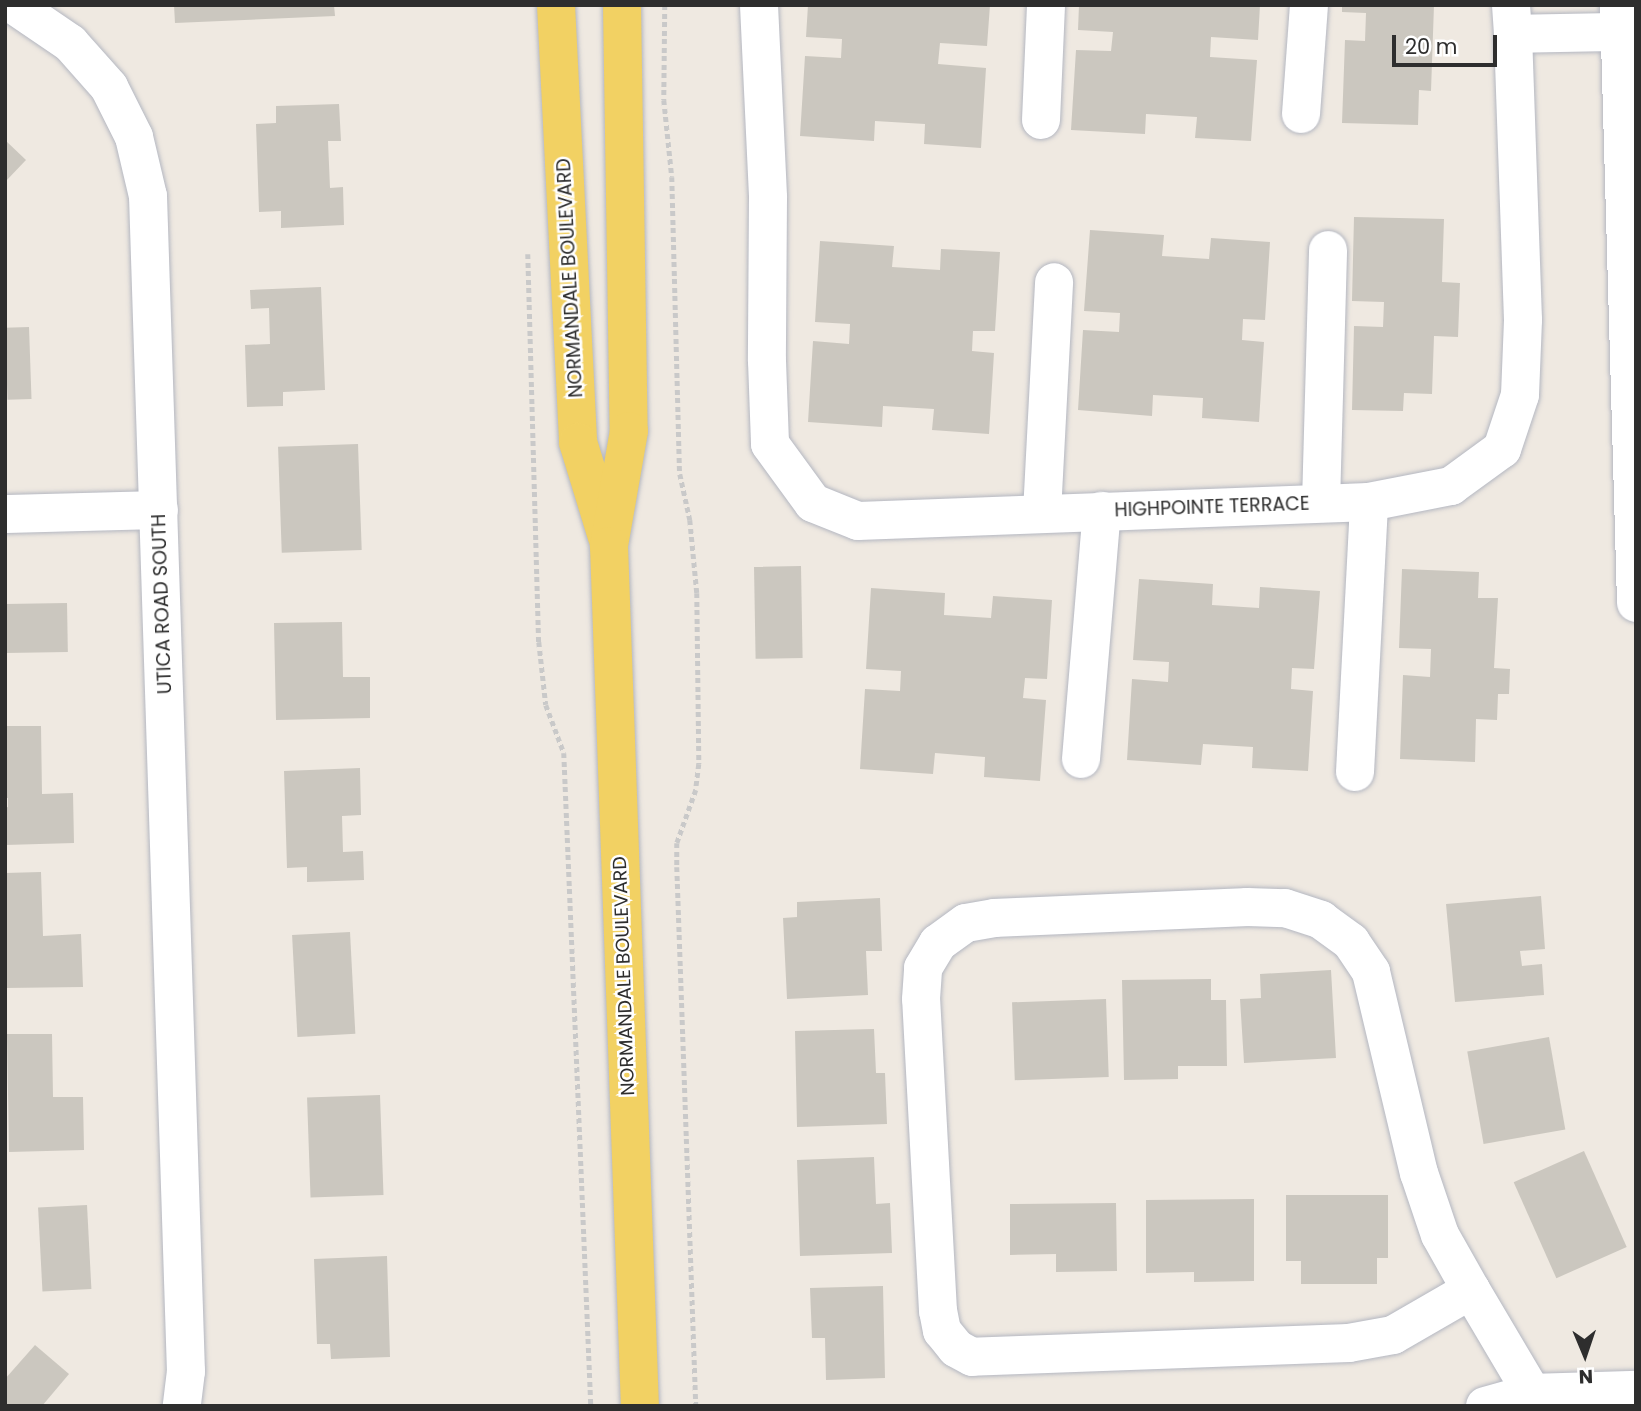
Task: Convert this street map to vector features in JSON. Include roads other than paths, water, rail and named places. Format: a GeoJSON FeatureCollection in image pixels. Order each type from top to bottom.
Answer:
{"type":"FeatureCollection","features":[{"type":"Feature","properties":{"kind":"main road","name":"NORMANDALE BOULEVARD"},"geometry":{"type":"LineString","coordinates":[[556,5],[578,442],[609,546]]}},
{"type":"Feature","properties":{"kind":"main road","name":"NORMANDALE BOULEVARD"},"geometry":{"type":"LineString","coordinates":[[622,5],[629,431],[609,546],[640,1406]]}},
{"type":"Feature","properties":{"kind":"street","name":"UTICA ROAD SOUTH"},"geometry":{"type":"LineString","coordinates":[[14,5],[24,9],[78,52],[109,87],[134,137],[148,196],[186,1371],[182,1406]]}},
{"type":"Feature","properties":{"kind":"street","name":"HIGHPOINTE TERRACE"},"geometry":{"type":"LineString","coordinates":[[759,5],[768,198],[766,361],[770,444],[813,503],[858,521],[1369,502],[1451,486],[1502,449],[1520,395],[1523,320],[1512,20]]}},
{"type":"Feature","properties":{"kind":"street"},"geometry":{"type":"LineString","coordinates":[[1041,120],[1046,5]]}},
{"type":"Feature","properties":{"kind":"street"},"geometry":{"type":"LineString","coordinates":[[1301,114],[1309,5]]}},
{"type":"Feature","properties":{"kind":"street"},"geometry":{"type":"LineString","coordinates":[[1512,20],[1620,19],[1636,603]]}},
{"type":"Feature","properties":{"kind":"street"},"geometry":{"type":"LineString","coordinates":[[1321,503],[1328,250]]}},
{"type":"Feature","properties":{"kind":"street"},"geometry":{"type":"LineString","coordinates":[[1042,513],[1054,282]]}},
{"type":"Feature","properties":{"kind":"street"},"geometry":{"type":"LineString","coordinates":[[1355,772],[1369,502]]}},
{"type":"Feature","properties":{"kind":"street"},"geometry":{"type":"LineString","coordinates":[[5,514],[159,510]]}},
{"type":"Feature","properties":{"kind":"street"},"geometry":{"type":"LineString","coordinates":[[1081,759],[1102,511]]}},
{"type":"Feature","properties":{"kind":"street"},"geometry":{"type":"LineString","coordinates":[[1471,1290],[1393,1335],[1349,1343],[972,1357],[956,1348],[942,1331],[938,1311],[921,999],[923,968],[939,943],[966,923],[995,918],[1247,907],[1285,908],[1321,920],[1351,942],[1371,972],[1419,1172],[1440,1235],[1532,1394]]}},
{"type":"Feature","properties":{"kind":"street"},"geometry":{"type":"LineString","coordinates":[[1485,1406],[1532,1394],[1636,1390]]}}]}
